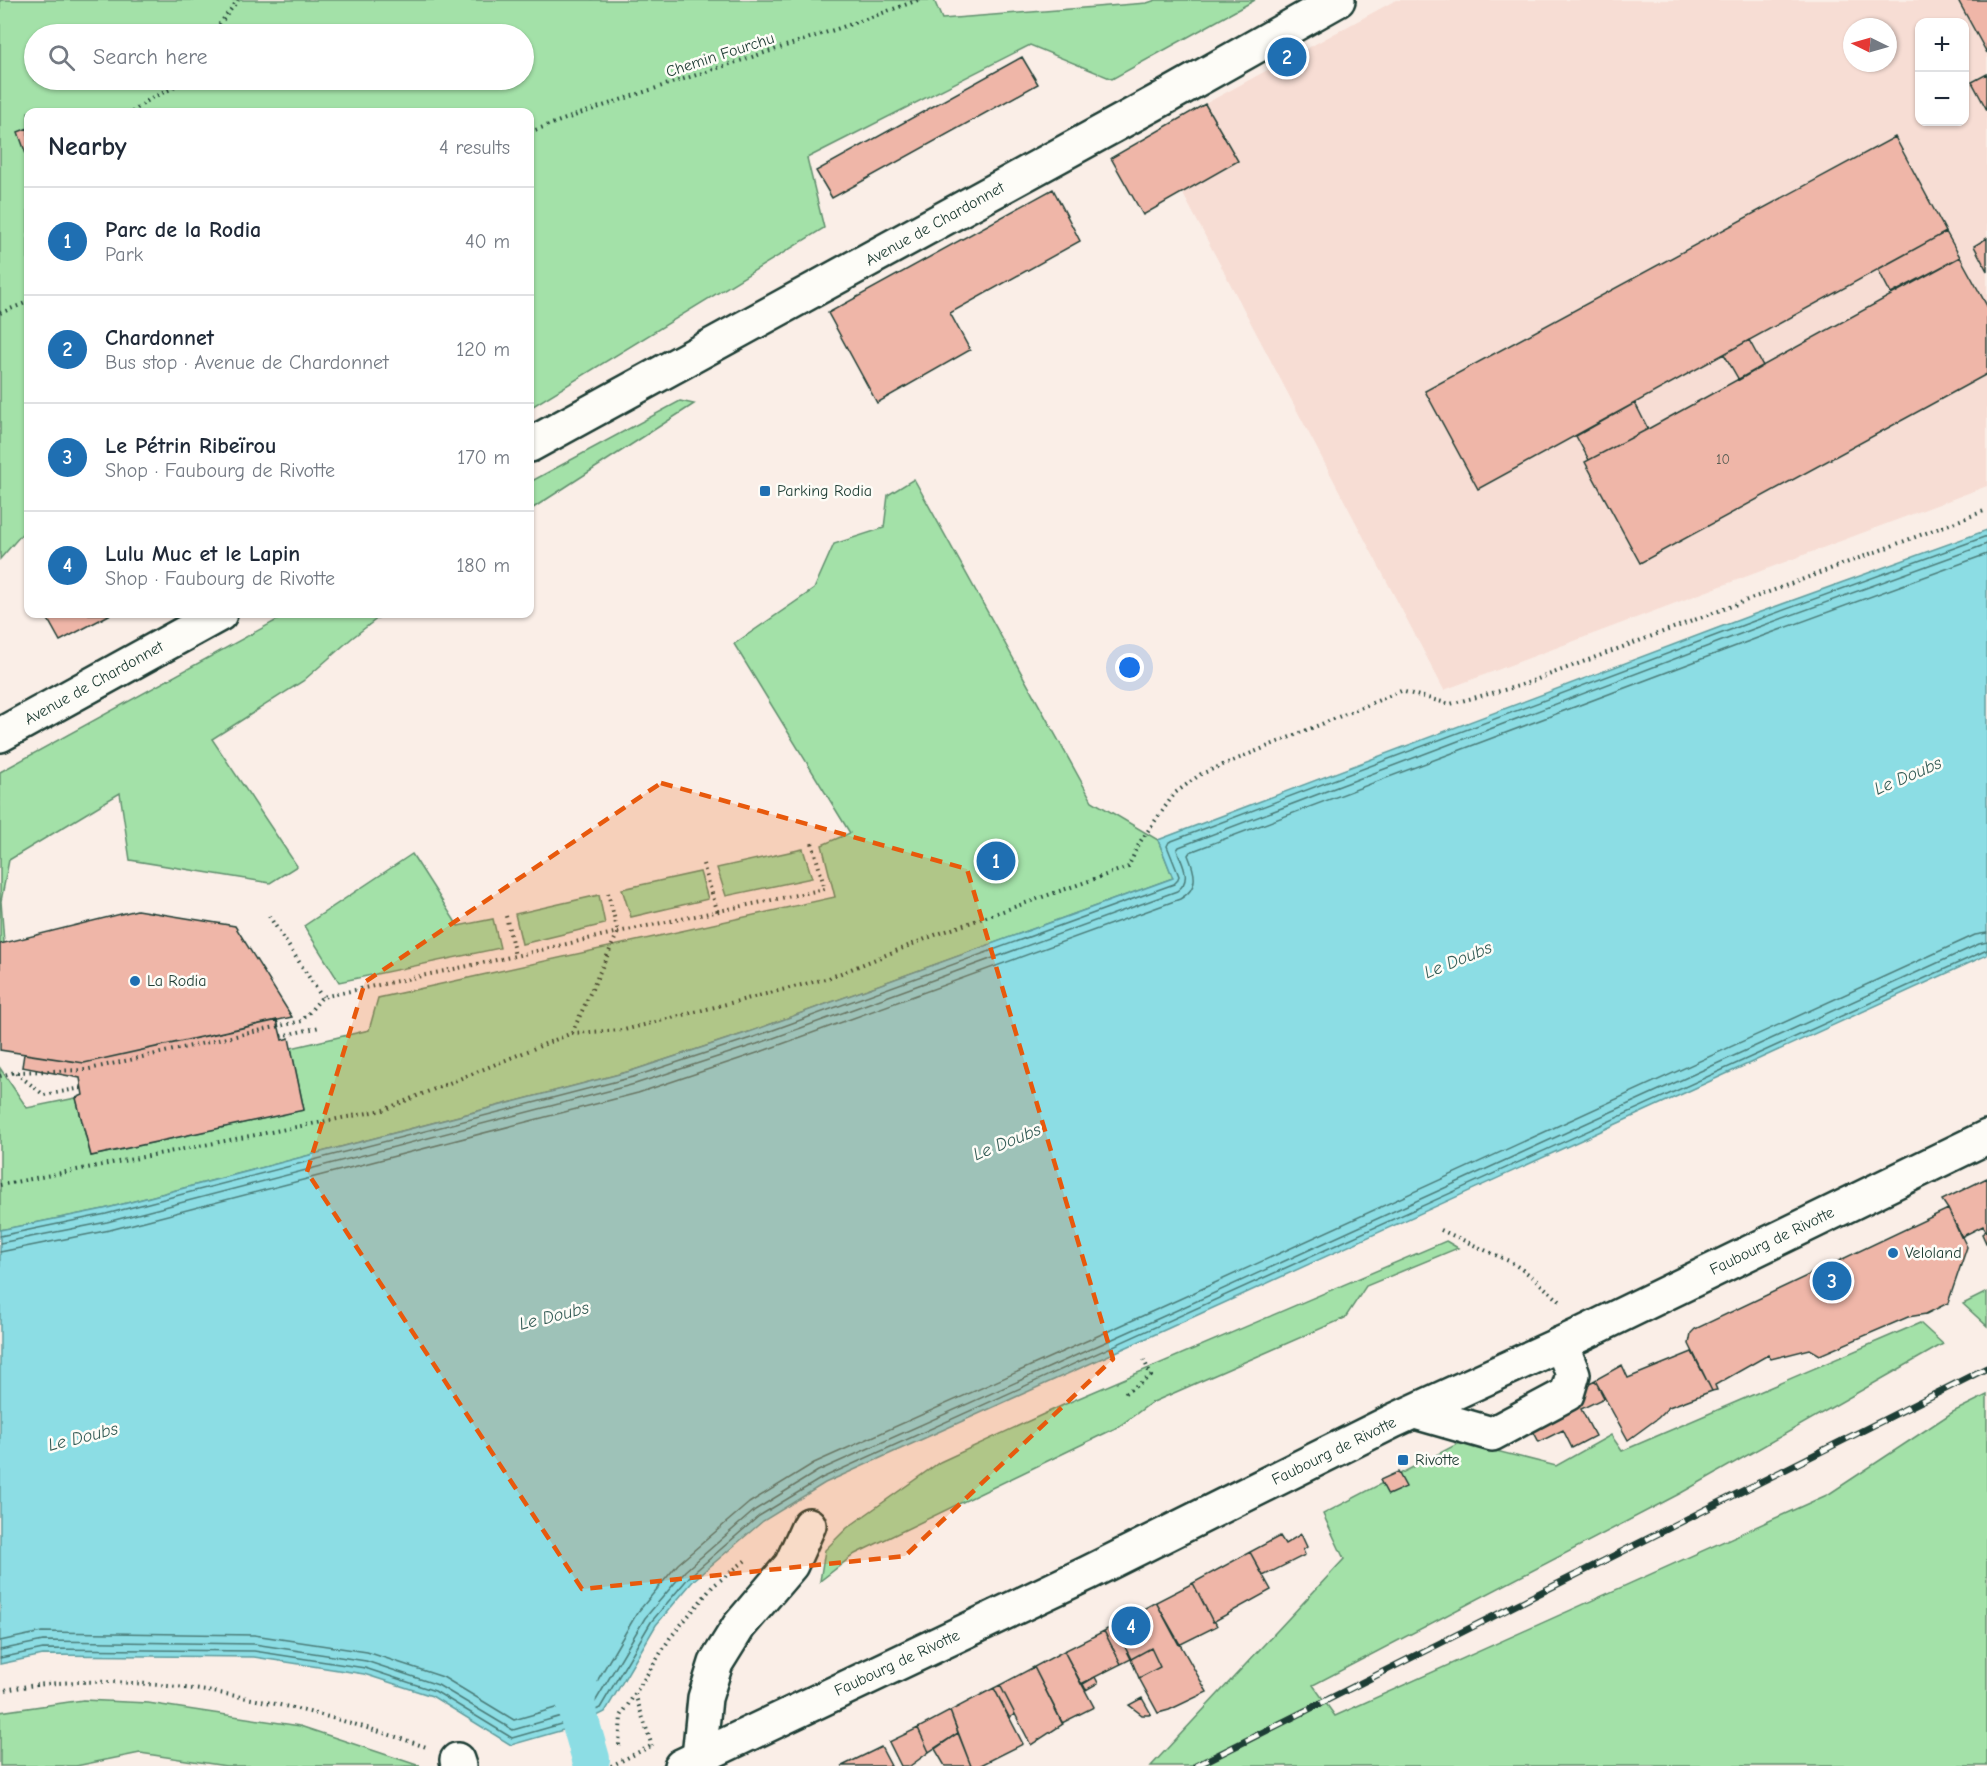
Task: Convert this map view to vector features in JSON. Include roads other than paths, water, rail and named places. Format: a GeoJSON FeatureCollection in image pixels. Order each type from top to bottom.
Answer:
{"type":"FeatureCollection","features":[{"type":"Feature","properties":{"kind":"main road","name":"Avenue de Chardonnet"},"geometry":{"type":"LineString","coordinates":[[534,443],[1164,98],[1338,0]]}},
{"type":"Feature","properties":{"kind":"main road","name":"Avenue de Chardonnet"},"geometry":{"type":"LineString","coordinates":[[0,735],[213,618]]}},
{"type":"Feature","properties":{"kind":"main road","name":"Faubourg de Rivotte"},"geometry":{"type":"LineString","coordinates":[[690,1761],[1088,1573],[1414,1412],[1561,1344],[1987,1137]]}},
{"type":"Feature","properties":{"kind":"main road"},"geometry":{"type":"LineString","coordinates":[[1414,1412],[1492,1434],[1567,1394],[1574,1374],[1561,1344]]}},
{"type":"Feature","properties":{"kind":"main road"},"geometry":{"type":"LineString","coordinates":[[690,1761],[705,1698],[716,1664],[740,1626],[791,1564],[809,1525]]}},
{"type":"Feature","properties":{"kind":"water","name":"Le Doubs"},"geometry":{"type":"Polygon","coordinates":[[[1987,530],[1987,955],[825,1483],[763,1521],[694,1580],[656,1625],[605,1712],[577,1726],[511,1745],[432,1696],[364,1674],[254,1657],[43,1655],[0,1664],[0,1230],[104,1209],[631,1071],[752,1031],[1173,878],[1158,840],[1752,615],[1987,530]]]}},
{"type":"Feature","properties":{"kind":"waterway"},"geometry":{"type":"LineString","coordinates":[[579,1674],[576,1707],[591,1759]]}},
{"type":"Feature","properties":{"kind":"railway"},"geometry":{"type":"LineString","coordinates":[[1196,1766],[1987,1368]]}},
{"type":"Feature","properties":{"kind":"place","name":"Chardonnet"},"geometry":{"type":"Point","coordinates":[1287,57]}},
{"type":"Feature","properties":{"kind":"place","name":"Parking Rodia"},"geometry":{"type":"Point","coordinates":[765,491]}},
{"type":"Feature","properties":{"kind":"place","name":"Parc de la Rodia"},"geometry":{"type":"Point","coordinates":[996,861]}},
{"type":"Feature","properties":{"kind":"place","name":"La Rodia"},"geometry":{"type":"Point","coordinates":[135,981]}},
{"type":"Feature","properties":{"kind":"place","name":"Veloland"},"geometry":{"type":"Point","coordinates":[1893,1253]}},
{"type":"Feature","properties":{"kind":"place","name":"Le Pétrin Ribeïrou"},"geometry":{"type":"Point","coordinates":[1832,1281]}},
{"type":"Feature","properties":{"kind":"place","name":"Rivotte"},"geometry":{"type":"Point","coordinates":[1403,1460]}},
{"type":"Feature","properties":{"kind":"place","name":"Lulu Muc et le Lapin"},"geometry":{"type":"Point","coordinates":[1131,1626]}}]}
